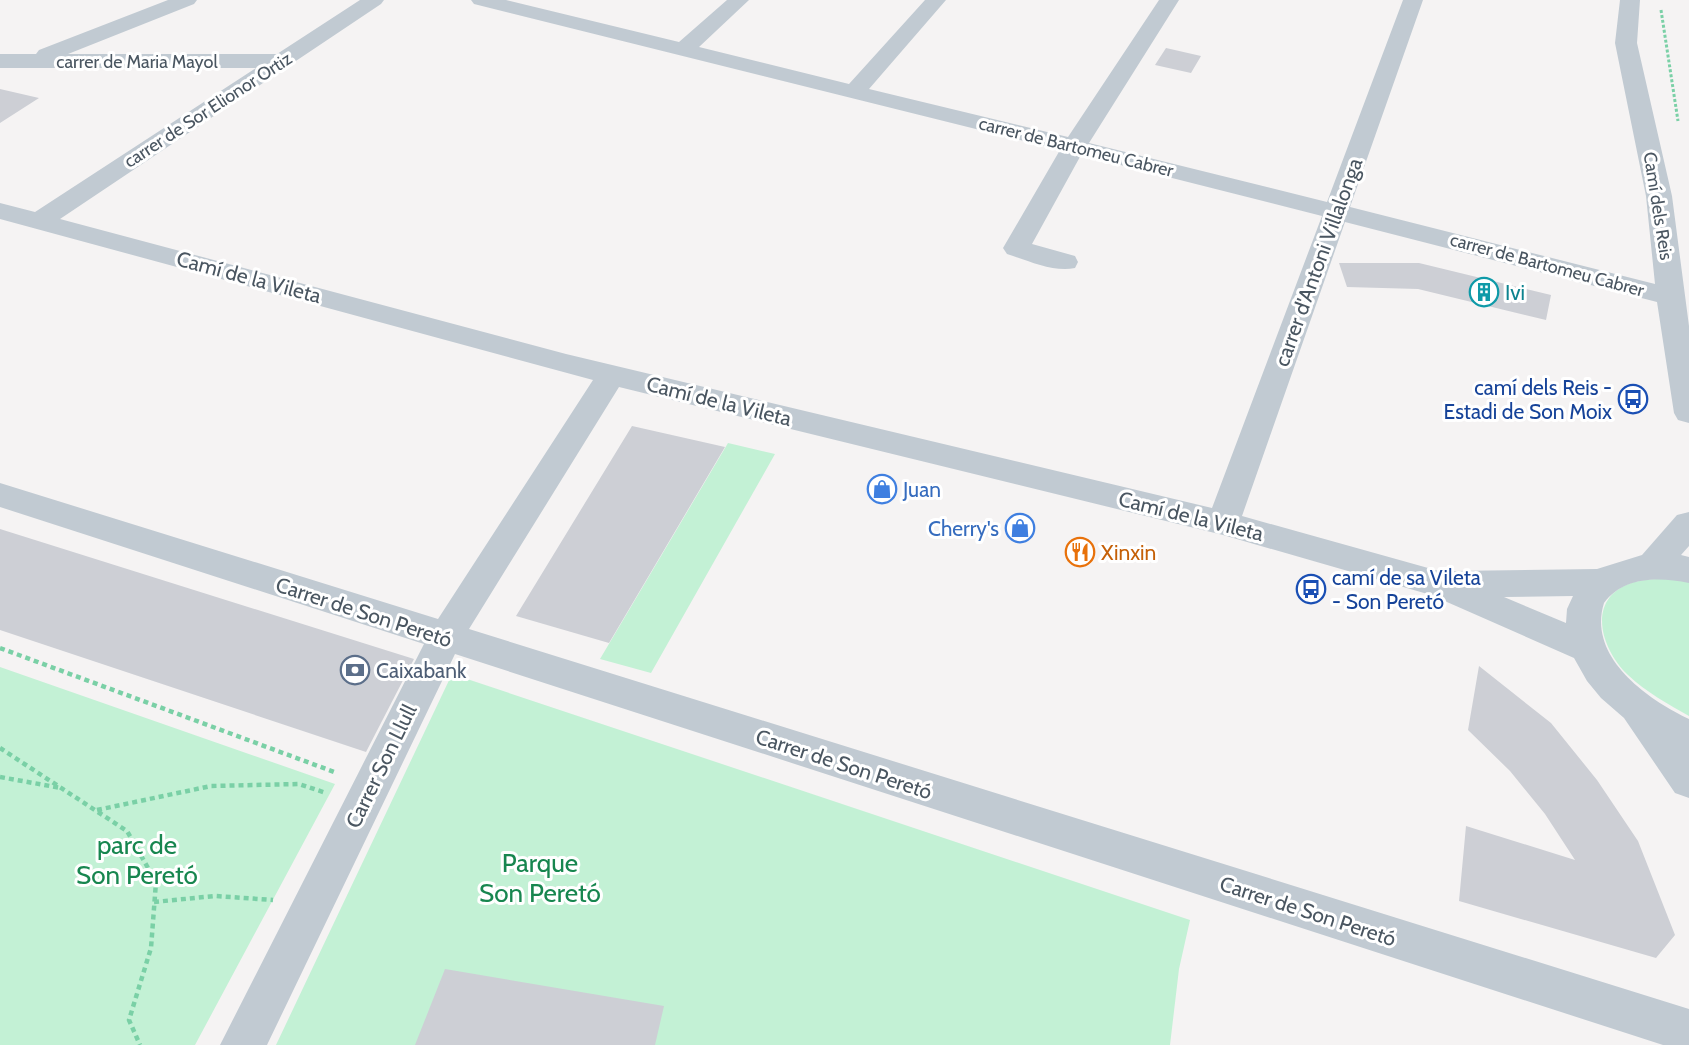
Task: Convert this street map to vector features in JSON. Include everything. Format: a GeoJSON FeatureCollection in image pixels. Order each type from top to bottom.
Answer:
{"type":"FeatureCollection","features":[{"type":"Feature","properties":{"kind":"street"},"geometry":{"type":"LineString","coordinates":[[29,62],[187,0]]}},
{"type":"Feature","properties":{"kind":"street","name":"carrer de Sor Elionor Ortiz"},"geometry":{"type":"LineString","coordinates":[[41,220],[374,0]]}},
{"type":"Feature","properties":{"kind":"street","name":"carrer de Bartomeu Cabrer"},"geometry":{"type":"LineString","coordinates":[[481,0],[1336,210],[1670,297]]}},
{"type":"Feature","properties":{"kind":"street"},"geometry":{"type":"LineString","coordinates":[[682,50],[739,0]]}},
{"type":"Feature","properties":{"kind":"street"},"geometry":{"type":"LineString","coordinates":[[853,93],[936,0]]}},
{"type":"Feature","properties":{"kind":"street"},"geometry":{"type":"LineString","coordinates":[[1065,262],[1016,248],[1074,147],[1169,0]]}},
{"type":"Feature","properties":{"kind":"street","name":"carrer d'Antoni Villalonga"},"geometry":{"type":"LineString","coordinates":[[1223,523],[1413,0]]}},
{"type":"Feature","properties":{"kind":"street","name":"Camí dels Reis"},"geometry":{"type":"LineString","coordinates":[[1630,0],[1626,43],[1659,196],[1670,297],[1689,413]]}},
{"type":"Feature","properties":{"kind":"street","name":"carrer de Maria Mayol"},"geometry":{"type":"LineString","coordinates":[[0,61],[281,62]]}},
{"type":"Feature","properties":{"kind":"street","name":"Camí de la Vileta"},"geometry":{"type":"LineString","coordinates":[[0,211],[41,220],[612,375],[1223,523],[1440,584],[1587,648]]}},
{"type":"Feature","properties":{"kind":"street","name":"Carrer Son Llull"},"geometry":{"type":"LineString","coordinates":[[243,1045],[445,638],[612,375]]}},
{"type":"Feature","properties":{"kind":"street","name":"Carrer de Son Peretó"},"geometry":{"type":"LineString","coordinates":[[0,495],[1689,1031]]}},
{"type":"Feature","properties":{"kind":"street"},"geometry":{"type":"LineString","coordinates":[[1651,567],[1689,524]]}},
{"type":"Feature","properties":{"kind":"street"},"geometry":{"type":"LineString","coordinates":[[1689,570],[1651,567],[1624,571],[1602,582],[1587,599],[1582,621],[1587,648],[1604,676],[1632,704],[1689,781]]}},
{"type":"Feature","properties":{"kind":"street","name":"Camí de la Vileta"},"geometry":{"type":"LineString","coordinates":[[1440,584],[1602,582]]}},
{"type":"Feature","properties":{"kind":"street"},"geometry":{"type":"LineString","coordinates":[[1632,704],[1666,728],[1689,737]]}},
{"type":"Feature","properties":{"kind":"path"},"geometry":{"type":"LineString","coordinates":[[1660,0],[1679,125]]}},
{"type":"Feature","properties":{"kind":"path"},"geometry":{"type":"LineString","coordinates":[[0,648],[371,786]]}},
{"type":"Feature","properties":{"kind":"path"},"geometry":{"type":"LineString","coordinates":[[0,748],[127,831],[156,882],[151,948],[129,1020],[141,1045]]}},
{"type":"Feature","properties":{"kind":"path"},"geometry":{"type":"LineString","coordinates":[[0,777],[64,788]]}},
{"type":"Feature","properties":{"kind":"path"},"geometry":{"type":"LineString","coordinates":[[96,810],[211,786],[299,784],[330,795]]}},
{"type":"Feature","properties":{"kind":"path"},"geometry":{"type":"LineString","coordinates":[[154,902],[215,896],[273,900]]}},
{"type":"Feature","properties":{"kind":"green space"},"geometry":{"type":"Polygon","coordinates":[[[728,443],[775,454],[651,673],[600,659],[728,443]]]}},
{"type":"Feature","properties":{"kind":"green space"},"geometry":{"type":"Polygon","coordinates":[[[1670,578],[1689,581],[1689,716],[1650,692],[1628,675],[1610,651],[1602,624],[1603,611],[1608,599],[1619,589],[1638,581],[1670,578]]]}},
{"type":"Feature","properties":{"kind":"green space","name":"parc de Son Peretó"},"geometry":{"type":"Polygon","coordinates":[[[0,667],[335,784],[195,1045],[0,1045],[0,667]]]}},
{"type":"Feature","properties":{"kind":"green space","name":"Parque Son Peretó"},"geometry":{"type":"Polygon","coordinates":[[[452,674],[1190,920],[1179,969],[1170,1045],[276,1045],[452,674]]]}},
{"type":"Feature","properties":{"kind":"building"},"geometry":{"type":"Polygon","coordinates":[[[1166,48],[1201,56],[1191,73],[1155,65],[1166,48]]]}},
{"type":"Feature","properties":{"kind":"building"},"geometry":{"type":"Polygon","coordinates":[[[0,89],[39,98],[0,123],[0,89]]]}},
{"type":"Feature","properties":{"kind":"building","name":"Ivi"},"geometry":{"type":"Polygon","coordinates":[[[1339,263],[1419,263],[1551,295],[1546,320],[1418,289],[1347,287],[1339,263]]]}},
{"type":"Feature","properties":{"kind":"building"},"geometry":{"type":"Polygon","coordinates":[[[632,426],[725,447],[609,643],[516,616],[632,426]]]}},
{"type":"Feature","properties":{"kind":"building"},"geometry":{"type":"Polygon","coordinates":[[[0,529],[414,659],[366,752],[0,630],[0,529]]]}},
{"type":"Feature","properties":{"kind":"building"},"geometry":{"type":"Polygon","coordinates":[[[1479,666],[1551,723],[1597,780],[1638,841],[1675,935],[1656,958],[1459,901],[1466,826],[1575,860],[1545,814],[1510,771],[1468,730],[1479,666]]]}},
{"type":"Feature","properties":{"kind":"building"},"geometry":{"type":"Polygon","coordinates":[[[445,969],[664,1006],[655,1045],[415,1045],[445,969]]]}},
{"type":"Feature","properties":{"kind":"place","name":"Ivi"},"geometry":{"type":"Point","coordinates":[1484,292]}},
{"type":"Feature","properties":{"kind":"place","name":"camí dels Reis - Estadi de Son Moix"},"geometry":{"type":"Point","coordinates":[1633,399]}},
{"type":"Feature","properties":{"kind":"place","name":"Juan"},"geometry":{"type":"Point","coordinates":[882,489]}},
{"type":"Feature","properties":{"kind":"place","name":"Cherry's"},"geometry":{"type":"Point","coordinates":[1020,528]}},
{"type":"Feature","properties":{"kind":"place","name":"Xinxin"},"geometry":{"type":"Point","coordinates":[1080,552]}},
{"type":"Feature","properties":{"kind":"place","name":"camí de sa Vileta - Son Peretó"},"geometry":{"type":"Point","coordinates":[1311,589]}},
{"type":"Feature","properties":{"kind":"place","name":"Caixabank"},"geometry":{"type":"Point","coordinates":[355,670]}}]}
